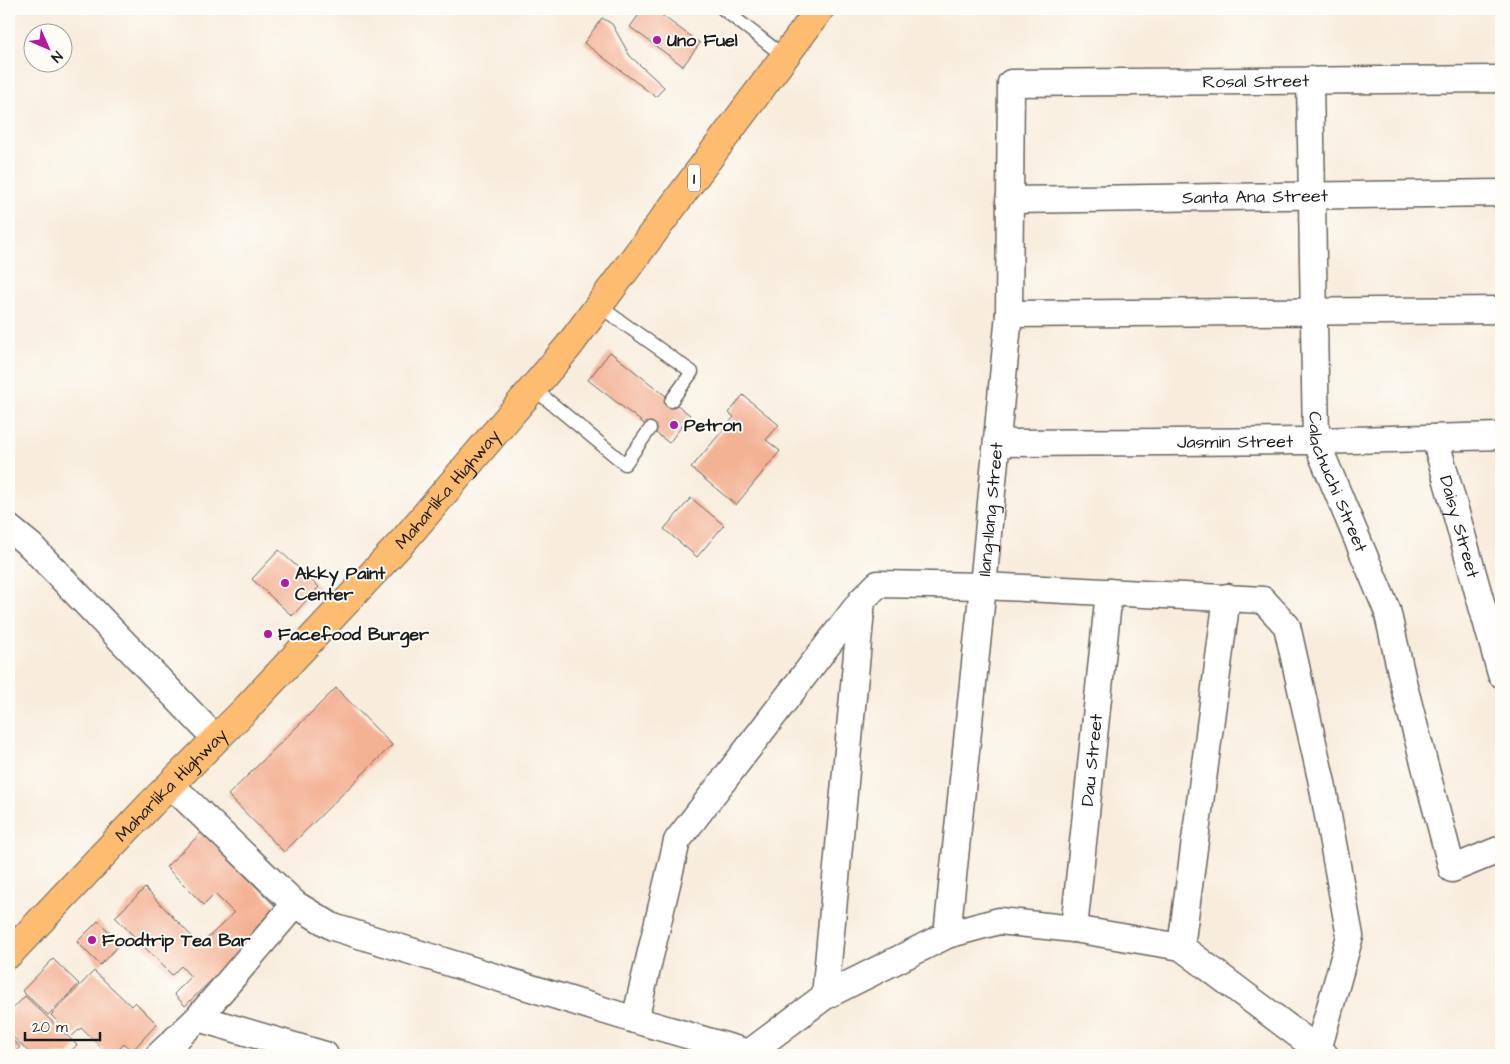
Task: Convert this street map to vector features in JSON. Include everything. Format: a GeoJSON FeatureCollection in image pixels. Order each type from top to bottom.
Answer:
{"type":"FeatureCollection","features":[{"type":"Feature","properties":{"kind":"main road","name":"Maharlika Highway"},"geometry":{"type":"LineString","coordinates":[[9,954],[404,540],[568,348],[820,9]]}},
{"type":"Feature","properties":{"kind":"street","name":"Rosal Street"},"geometry":{"type":"LineString","coordinates":[[1011,83],[1501,78]]}},
{"type":"Feature","properties":{"kind":"street","name":"Calachuchi Street"},"geometry":{"type":"LineString","coordinates":[[1310,80],[1316,440],[1387,610],[1407,699],[1452,869],[1501,849]]}},
{"type":"Feature","properties":{"kind":"street","name":"Ilang-Ilang Street"},"geometry":{"type":"LineString","coordinates":[[947,934],[1009,314],[1011,83]]}},
{"type":"Feature","properties":{"kind":"street","name":"Santa Ana Street"},"geometry":{"type":"LineString","coordinates":[[1009,200],[1501,193]]}},
{"type":"Feature","properties":{"kind":"street"},"geometry":{"type":"LineString","coordinates":[[1009,314],[1501,310]]}},
{"type":"Feature","properties":{"kind":"street","name":"Jasmin Street"},"geometry":{"type":"LineString","coordinates":[[997,444],[1501,436]]}},
{"type":"Feature","properties":{"kind":"street","name":"Daisy Street"},"geometry":{"type":"LineString","coordinates":[[1435,438],[1501,674]]}},
{"type":"Feature","properties":{"kind":"street"},"geometry":{"type":"LineString","coordinates":[[9,528],[31,546],[216,739]]}},
{"type":"Feature","properties":{"kind":"street"},"geometry":{"type":"LineString","coordinates":[[171,785],[295,904],[333,927],[635,1020],[749,1054],[825,996],[947,934],[999,921],[1074,929],[1182,947],[1321,1052],[1350,936],[1322,783],[1287,626],[1263,600],[983,586],[878,584],[862,600],[677,841],[635,1020]]}},
{"type":"Feature","properties":{"kind":"street","name":"Dau Street"},"geometry":{"type":"LineString","coordinates":[[1074,929],[1109,592]]}},
{"type":"Feature","properties":{"kind":"street"},"geometry":{"type":"LineString","coordinates":[[1182,947],[1227,598]]}},
{"type":"Feature","properties":{"kind":"street"},"geometry":{"type":"LineString","coordinates":[[825,996],[862,600]]}},
{"type":"Feature","properties":{"kind":"street"},"geometry":{"type":"LineString","coordinates":[[159,1055],[198,1018],[295,904]]}},
{"type":"Feature","properties":{"kind":"street"},"geometry":{"type":"LineString","coordinates":[[198,1018],[325,1055]]}},
{"type":"Feature","properties":{"kind":"lane"},"geometry":{"type":"LineString","coordinates":[[723,9],[785,57]]}},
{"type":"Feature","properties":{"kind":"lane"},"geometry":{"type":"LineString","coordinates":[[599,306],[692,372],[671,401]]}},
{"type":"Feature","properties":{"kind":"lane"},"geometry":{"type":"LineString","coordinates":[[533,388],[625,464],[650,429]]}},
{"type":"Feature","properties":{"kind":"building"},"geometry":{"type":"Polygon","coordinates":[[[643,9],[653,9],[700,43],[683,66],[630,27],[643,9]]]}},
{"type":"Feature","properties":{"kind":"building"},"geometry":{"type":"Polygon","coordinates":[[[602,18],[612,24],[630,56],[664,87],[656,97],[584,43],[602,18]]]}},
{"type":"Feature","properties":{"kind":"building"},"geometry":{"type":"Polygon","coordinates":[[[610,352],[690,415],[669,443],[588,380],[610,352]]]}},
{"type":"Feature","properties":{"kind":"building"},"geometry":{"type":"Polygon","coordinates":[[[743,395],[779,425],[766,440],[780,451],[736,505],[691,468],[734,417],[729,413],[743,395]]]}},
{"type":"Feature","properties":{"kind":"building"},"geometry":{"type":"Polygon","coordinates":[[[691,498],[724,525],[697,557],[664,529],[691,498]]]}},
{"type":"Feature","properties":{"kind":"building","name":"Akky Paint Center"},"geometry":{"type":"Polygon","coordinates":[[[279,550],[319,587],[292,616],[252,579],[279,550]]]}},
{"type":"Feature","properties":{"kind":"building"},"geometry":{"type":"Polygon","coordinates":[[[336,688],[392,745],[284,852],[228,795],[336,688]]]}},
{"type":"Feature","properties":{"kind":"building"},"geometry":{"type":"Polygon","coordinates":[[[202,832],[281,912],[185,1006],[174,994],[191,977],[181,966],[172,975],[115,917],[145,888],[200,945],[234,913],[215,894],[204,905],[166,867],[202,832]]]}},
{"type":"Feature","properties":{"kind":"building"},"geometry":{"type":"Polygon","coordinates":[[[98,921],[121,943],[100,965],[77,942],[98,921]]]}},
{"type":"Feature","properties":{"kind":"building"},"geometry":{"type":"Polygon","coordinates":[[[53,959],[79,984],[48,1015],[22,991],[53,959]]]}},
{"type":"Feature","properties":{"kind":"building"},"geometry":{"type":"Polygon","coordinates":[[[94,971],[131,1006],[135,1002],[157,1024],[132,1051],[124,1044],[113,1055],[109,1055],[81,1028],[72,1036],[51,1015],[94,971]]]}},
{"type":"Feature","properties":{"kind":"building"},"geometry":{"type":"Polygon","coordinates":[[[25,996],[77,1045],[67,1055],[32,1055],[9,1033],[9,1013],[25,996]]]}},
{"type":"Feature","properties":{"kind":"building"},"geometry":{"type":"Polygon","coordinates":[[[9,1037],[20,1047],[12,1055],[9,1055],[9,1037]]]}},
{"type":"Feature","properties":{"kind":"place","name":"Uno Fuel"},"geometry":{"type":"Point","coordinates":[657,40]}},
{"type":"Feature","properties":{"kind":"place","name":"Petron"},"geometry":{"type":"Point","coordinates":[674,425]}},
{"type":"Feature","properties":{"kind":"place","name":"Akky Paint Center"},"geometry":{"type":"Point","coordinates":[285,583]}},
{"type":"Feature","properties":{"kind":"place","name":"Facefood Burger"},"geometry":{"type":"Point","coordinates":[268,634]}},
{"type":"Feature","properties":{"kind":"place","name":"Foodtrip Tea Bar"},"geometry":{"type":"Point","coordinates":[92,940]}}]}
